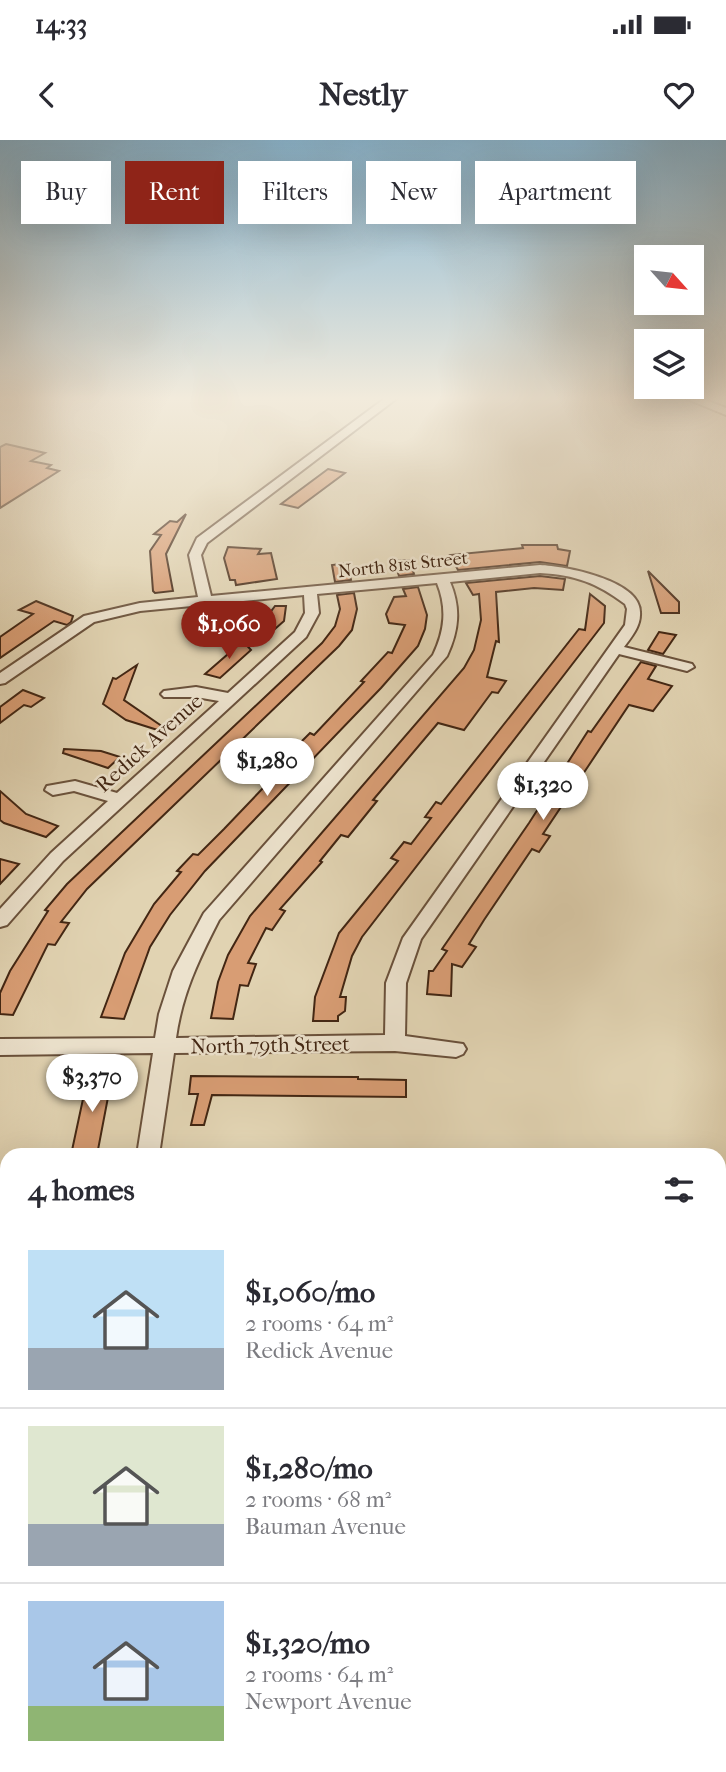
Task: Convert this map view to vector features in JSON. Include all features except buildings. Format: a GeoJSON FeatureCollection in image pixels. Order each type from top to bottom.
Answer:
{"type":"FeatureCollection","features":[{"type":"Feature","properties":{"kind":"street"},"geometry":{"type":"LineString","coordinates":[[205,600],[195,555],[201,541],[290,475]]}},
{"type":"Feature","properties":{"kind":"street","name":"North 81st Street"},"geometry":{"type":"LineString","coordinates":[[0,680],[89,619],[140,607],[540,569],[562,570],[604,583],[618,592],[634,609],[632,625],[616,649]]}},
{"type":"Feature","properties":{"kind":"street"},"geometry":{"type":"LineString","coordinates":[[149,1148],[169,1014],[183,971],[211,918],[440,656],[452,626],[453,613],[442,579]]}},
{"type":"Feature","properties":{"kind":"street","name":"Redick Avenue"},"geometry":{"type":"LineString","coordinates":[[4,910],[119,799],[301,634],[313,613],[310,592]]}},
{"type":"Feature","properties":{"kind":"street"},"geometry":{"type":"LineString","coordinates":[[395,1043],[396,983],[412,938],[569,711],[616,649],[687,667]]}},
{"type":"Feature","properties":{"kind":"street"},"geometry":{"type":"LineString","coordinates":[[169,694],[182,691],[230,698]]}},
{"type":"Feature","properties":{"kind":"street"},"geometry":{"type":"LineString","coordinates":[[54,790],[75,786],[119,799]]}},
{"type":"Feature","properties":{"kind":"street","name":"North 79th Street"},"geometry":{"type":"LineString","coordinates":[[0,1047],[395,1043],[456,1049]]}}]}
